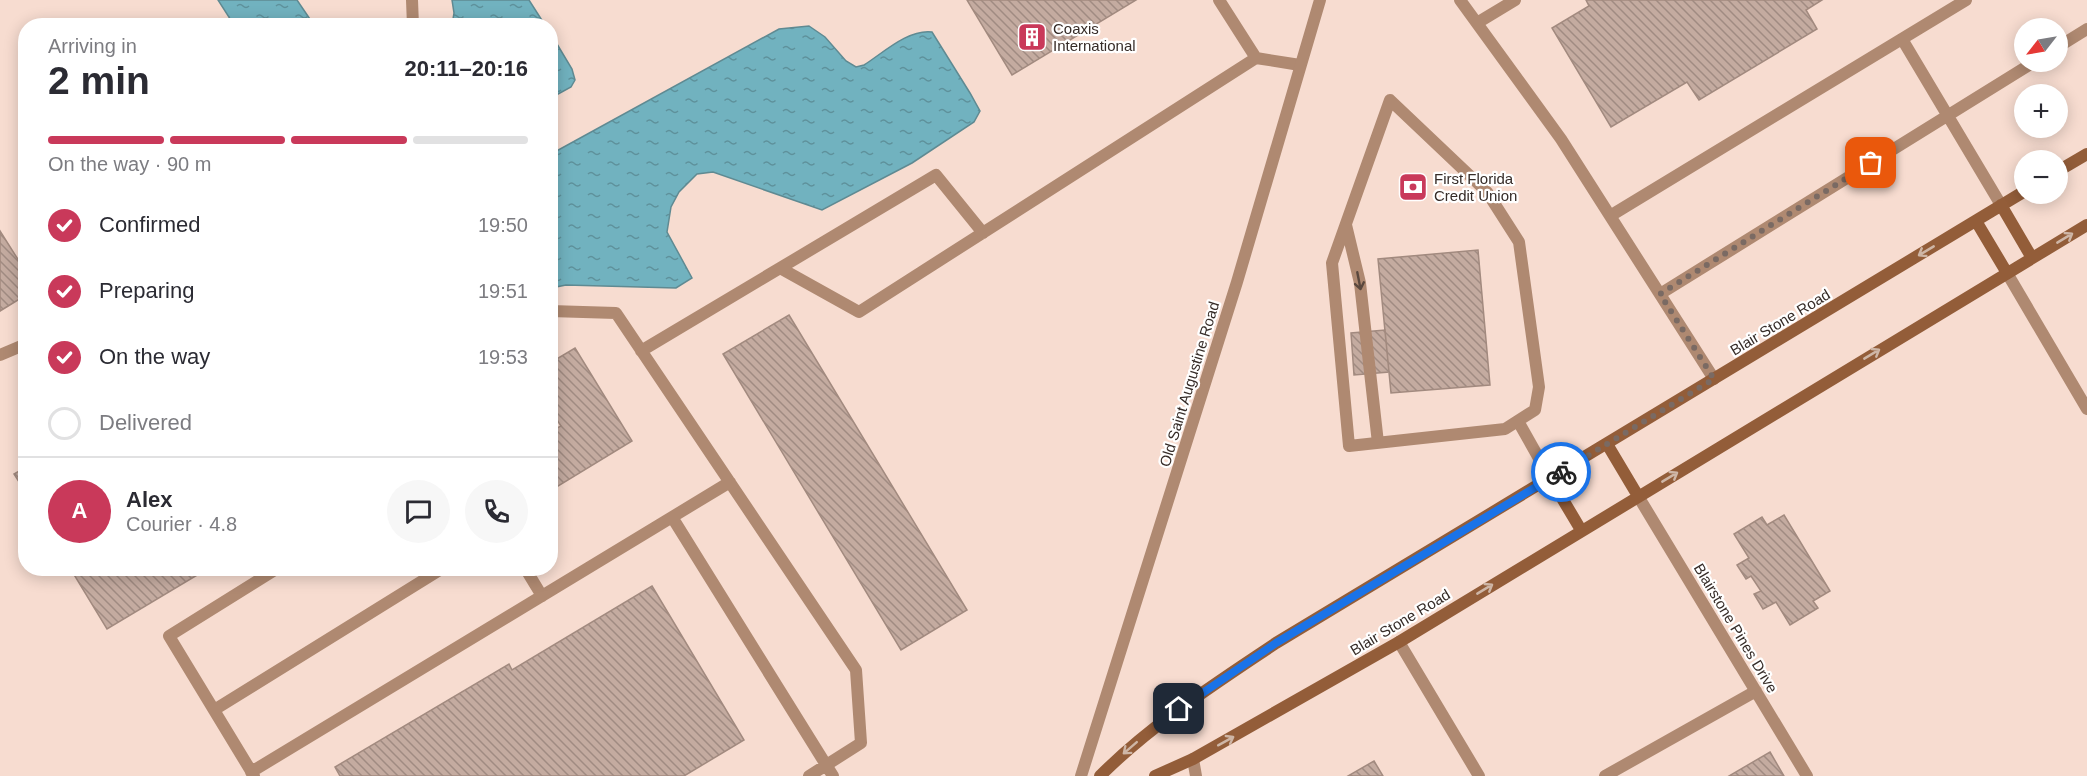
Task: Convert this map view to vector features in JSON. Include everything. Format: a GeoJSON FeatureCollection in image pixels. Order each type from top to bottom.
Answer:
{"type":"FeatureCollection","features":[{"type":"Feature","properties":{"kind":"main road"},"geometry":{"type":"LineString","coordinates":[[2068,165],[2087,154]]}},
{"type":"Feature","properties":{"kind":"main road","name":"Blair Stone Road"},"geometry":{"type":"LineString","coordinates":[[1100,776],[1129,747],[1162,722],[1276,643],[2014,198]]}},
{"type":"Feature","properties":{"kind":"main road"},"geometry":{"type":"LineString","coordinates":[[2001,206],[2032,258]]}},
{"type":"Feature","properties":{"kind":"main road"},"geometry":{"type":"LineString","coordinates":[[1976,221],[2007,273]]}},
{"type":"Feature","properties":{"kind":"main road","name":"Blair Stone Road"},"geometry":{"type":"LineString","coordinates":[[1155,776],[1193,759],[1399,642],[2087,225]]}},
{"type":"Feature","properties":{"kind":"main road"},"geometry":{"type":"LineString","coordinates":[[1607,444],[1638,496]]}},
{"type":"Feature","properties":{"kind":"main road"},"geometry":{"type":"LineString","coordinates":[[1550,478],[1581,530]]}},
{"type":"Feature","properties":{"kind":"street"},"geometry":{"type":"LineString","coordinates":[[412,0],[413,18]]}},
{"type":"Feature","properties":{"kind":"street"},"geometry":{"type":"LineString","coordinates":[[1219,0],[1256,58]]}},
{"type":"Feature","properties":{"kind":"street","name":"Old Saint Augustine Road"},"geometry":{"type":"LineString","coordinates":[[1081,776],[1237,282],[1320,0]]}},
{"type":"Feature","properties":{"kind":"street"},"geometry":{"type":"LineString","coordinates":[[1460,0],[1561,139],[1714,379]]}},
{"type":"Feature","properties":{"kind":"street"},"geometry":{"type":"LineString","coordinates":[[1477,23],[1515,0]]}},
{"type":"Feature","properties":{"kind":"street"},"geometry":{"type":"LineString","coordinates":[[1610,216],[1966,0]]}},
{"type":"Feature","properties":{"kind":"street"},"geometry":{"type":"LineString","coordinates":[[2068,41],[2087,29]]}},
{"type":"Feature","properties":{"kind":"street"},"geometry":{"type":"LineString","coordinates":[[1902,39],[2001,206]]}},
{"type":"Feature","properties":{"kind":"street"},"geometry":{"type":"LineString","coordinates":[[780,268],[859,312],[1256,58],[1300,65]]}},
{"type":"Feature","properties":{"kind":"street"},"geometry":{"type":"LineString","coordinates":[[1660,294],[2018,72]]}},
{"type":"Feature","properties":{"kind":"street"},"geometry":{"type":"LineString","coordinates":[[1390,100],[1487,192],[1519,242],[1539,387],[1535,410],[1518,421],[1505,429],[1349,446],[1332,263],[1390,100]]}},
{"type":"Feature","properties":{"kind":"street"},"geometry":{"type":"LineString","coordinates":[[641,351],[936,175],[983,233]]}},
{"type":"Feature","properties":{"kind":"street"},"geometry":{"type":"LineString","coordinates":[[1346,223],[1360,283],[1378,443]]}},
{"type":"Feature","properties":{"kind":"street"},"geometry":{"type":"LineString","coordinates":[[2007,273],[2087,409]]}},
{"type":"Feature","properties":{"kind":"street"},"geometry":{"type":"LineString","coordinates":[[558,311],[616,313],[856,670],[861,743],[830,770],[809,776]]}},
{"type":"Feature","properties":{"kind":"street"},"geometry":{"type":"LineString","coordinates":[[0,356],[18,348]]}},
{"type":"Feature","properties":{"kind":"street"},"geometry":{"type":"LineString","coordinates":[[1518,421],[1550,478]]}},
{"type":"Feature","properties":{"kind":"street"},"geometry":{"type":"LineString","coordinates":[[265,576],[169,636],[252,774],[730,482]]}},
{"type":"Feature","properties":{"kind":"street","name":"Blairstone Pines Drive"},"geometry":{"type":"LineString","coordinates":[[1638,496],[1808,776]]}},
{"type":"Feature","properties":{"kind":"street"},"geometry":{"type":"LineString","coordinates":[[672,517],[830,770]]}},
{"type":"Feature","properties":{"kind":"street"},"geometry":{"type":"LineString","coordinates":[[214,710],[430,576]]}},
{"type":"Feature","properties":{"kind":"street"},"geometry":{"type":"LineString","coordinates":[[530,576],[542,596]]}},
{"type":"Feature","properties":{"kind":"street"},"geometry":{"type":"LineString","coordinates":[[1399,642],[1479,776]]}},
{"type":"Feature","properties":{"kind":"street"},"geometry":{"type":"LineString","coordinates":[[1605,776],[1756,691]]}},
{"type":"Feature","properties":{"kind":"street"},"geometry":{"type":"LineString","coordinates":[[1193,759],[1196,776]]}},
{"type":"Feature","properties":{"kind":"water"},"geometry":{"type":"Polygon","coordinates":[[[218,0],[297,0],[309,18],[230,18],[218,0]]]}},
{"type":"Feature","properties":{"kind":"water"},"geometry":{"type":"Polygon","coordinates":[[[452,0],[529,0],[541,18],[453,18],[452,0]]]}},
{"type":"Feature","properties":{"kind":"water"},"geometry":{"type":"Polygon","coordinates":[[[809,26],[825,37],[846,61],[856,67],[864,65],[905,38],[923,32],[932,32],[980,111],[974,122],[912,163],[822,210],[713,172],[697,174],[679,192],[671,207],[667,232],[692,278],[676,288],[558,287],[558,150],[779,29],[809,26]]]}},
{"type":"Feature","properties":{"kind":"water"},"geometry":{"type":"Polygon","coordinates":[[[558,46],[572,69],[575,80],[571,87],[558,94],[558,46]]]}},
{"type":"Feature","properties":{"kind":"building","name":"Coaxis International"},"geometry":{"type":"Polygon","coordinates":[[[967,0],[1136,0],[1012,75],[967,0]]]}},
{"type":"Feature","properties":{"kind":"building"},"geometry":{"type":"Polygon","coordinates":[[[1586,0],[1822,0],[1806,10],[1817,29],[1699,100],[1687,82],[1611,127],[1552,28],[1589,6],[1586,0]]]}},
{"type":"Feature","properties":{"kind":"building"},"geometry":{"type":"Polygon","coordinates":[[[0,231],[18,259],[18,300],[0,311],[0,231]]]}},
{"type":"Feature","properties":{"kind":"building"},"geometry":{"type":"Polygon","coordinates":[[[1478,250],[1490,385],[1391,393],[1378,259],[1478,250]]]}},
{"type":"Feature","properties":{"kind":"building"},"geometry":{"type":"Polygon","coordinates":[[[789,315],[967,610],[901,650],[723,354],[789,315]]]}},
{"type":"Feature","properties":{"kind":"building"},"geometry":{"type":"Polygon","coordinates":[[[1385,330],[1389,372],[1354,375],[1351,333],[1385,330]]]}},
{"type":"Feature","properties":{"kind":"building"},"geometry":{"type":"Polygon","coordinates":[[[575,348],[632,441],[558,486],[558,428],[561,426],[558,421],[558,358],[575,348]]]}},
{"type":"Feature","properties":{"kind":"building"},"geometry":{"type":"Polygon","coordinates":[[[1784,515],[1830,591],[1813,601],[1818,608],[1790,625],[1776,602],[1763,609],[1754,594],[1761,591],[1751,576],[1746,579],[1737,565],[1749,558],[1734,534],[1762,517],[1767,525],[1784,515]]]}},
{"type":"Feature","properties":{"kind":"building"},"geometry":{"type":"Polygon","coordinates":[[[75,576],[196,576],[107,629],[75,576]]]}},
{"type":"Feature","properties":{"kind":"building"},"geometry":{"type":"Polygon","coordinates":[[[652,586],[744,740],[684,776],[340,776],[335,767],[509,664],[512,670],[652,586]]]}},
{"type":"Feature","properties":{"kind":"building"},"geometry":{"type":"Polygon","coordinates":[[[1770,752],[1784,776],[1729,776],[1770,752]]]}},
{"type":"Feature","properties":{"kind":"building"},"geometry":{"type":"Polygon","coordinates":[[[1374,761],[1383,776],[1348,776],[1374,761]]]}},
{"type":"Feature","properties":{"kind":"way so far"},"geometry":{"type":"LineString","coordinates":[[1561,472],[1714,379],[1660,294],[1871,163]]}},
{"type":"Feature","properties":{"kind":"place","name":"Coaxis International"},"geometry":{"type":"Point","coordinates":[1032,37]}},
{"type":"Feature","properties":{"kind":"place","name":"First Florida Credit Union"},"geometry":{"type":"Point","coordinates":[1413,187]}},
{"type":"Feature","properties":{"kind":"route"},"geometry":{"type":"LineString","coordinates":[[1179,709],[1276,643],[1561,472]]}}]}
